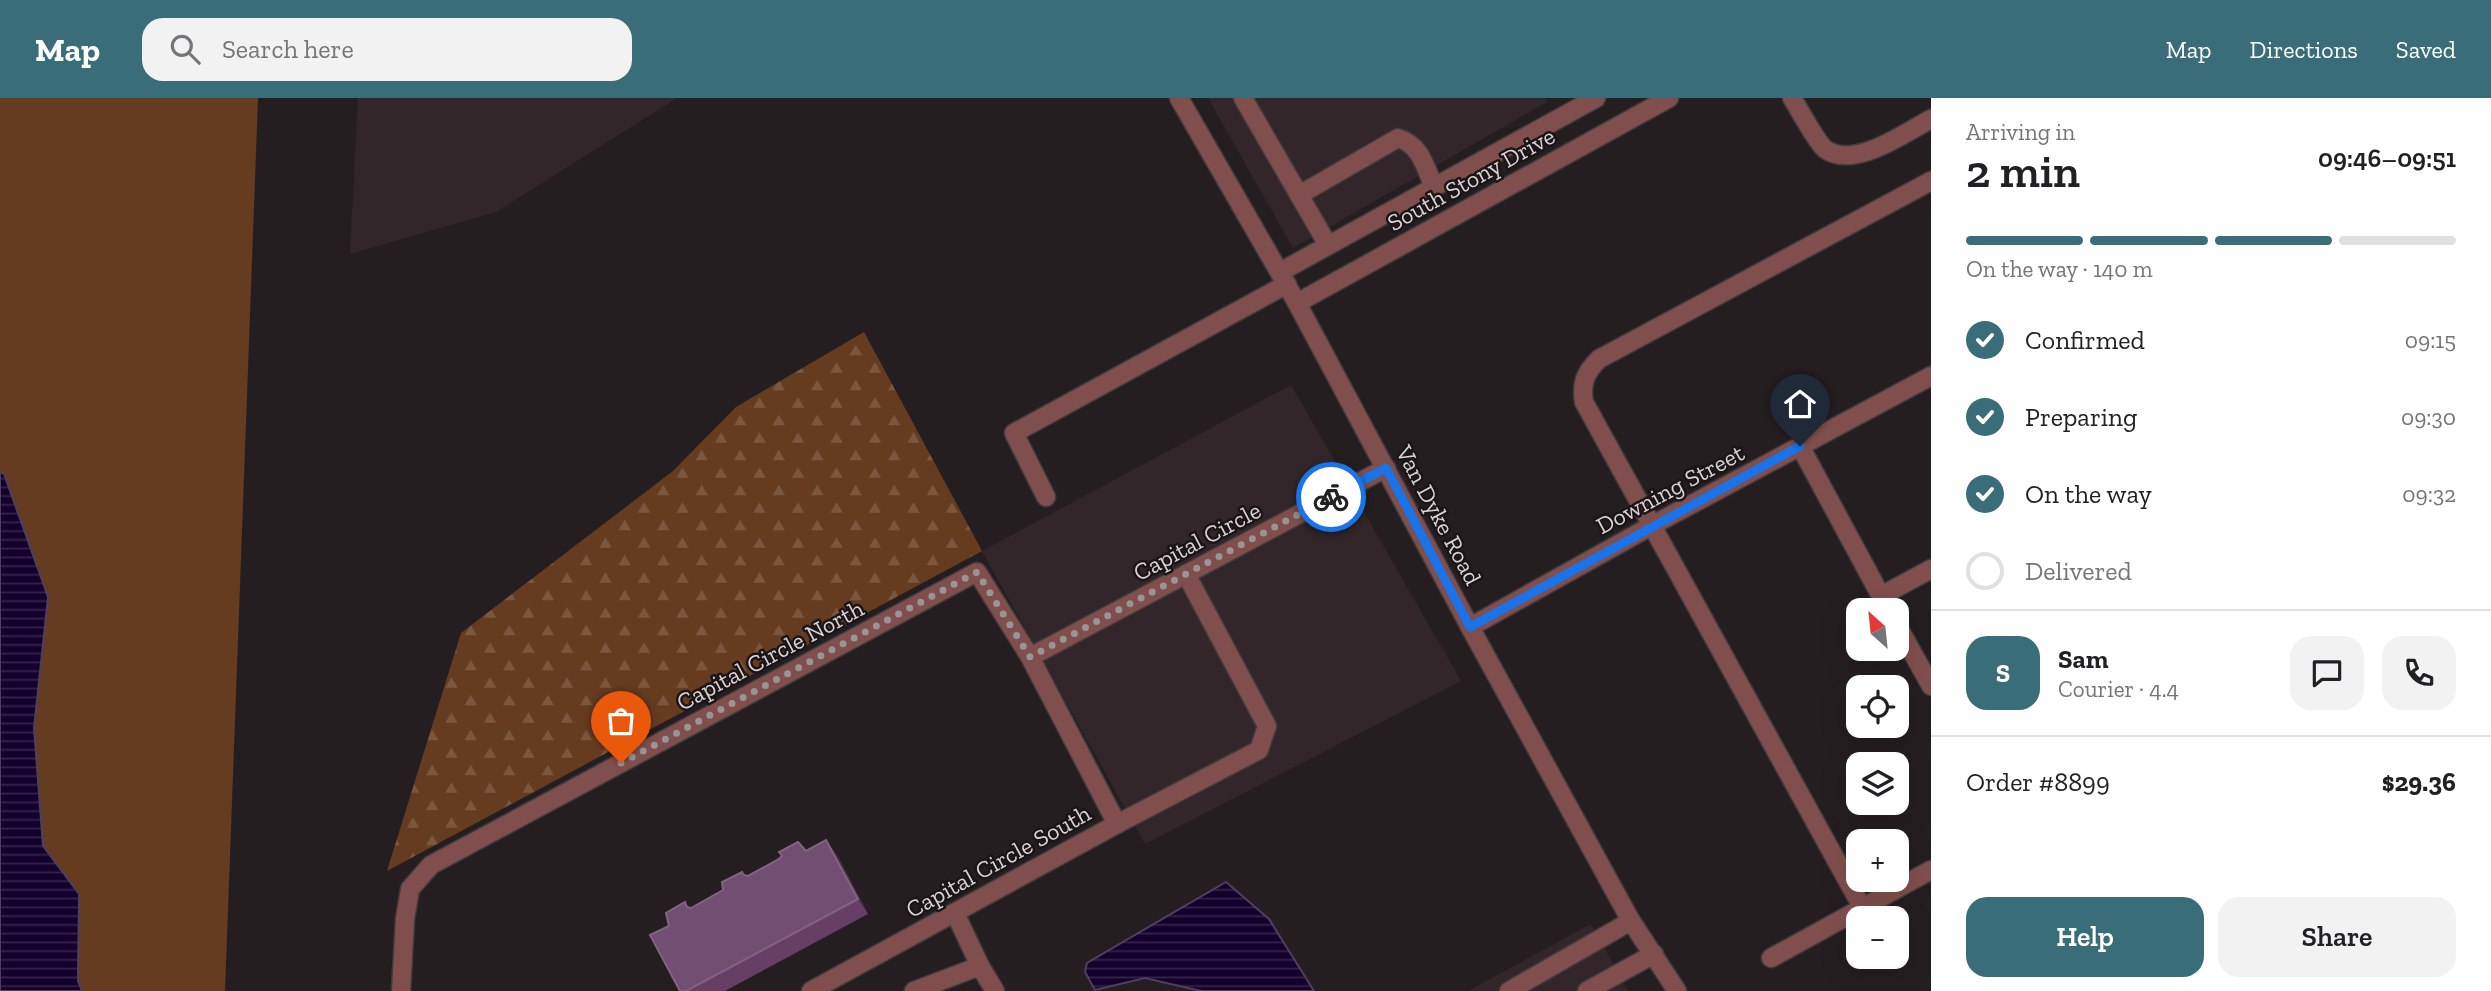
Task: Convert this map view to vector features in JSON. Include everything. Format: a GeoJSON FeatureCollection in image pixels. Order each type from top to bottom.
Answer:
{"type":"FeatureCollection","features":[{"type":"Feature","properties":{"kind":"street","name":"Van Dyke Road"},"geometry":{"type":"LineString","coordinates":[[1179,98],[1297,303],[1631,921],[1677,991]]}},
{"type":"Feature","properties":{"kind":"street"},"geometry":{"type":"LineString","coordinates":[[1243,98],[1328,245]]}},
{"type":"Feature","properties":{"kind":"street","name":"South Stony Drive"},"geometry":{"type":"LineString","coordinates":[[1046,497],[1014,433],[1283,278],[1328,245],[1595,98]]}},
{"type":"Feature","properties":{"kind":"street","name":"South Stony Drive"},"geometry":{"type":"LineString","coordinates":[[1297,303],[1669,98]]}},
{"type":"Feature","properties":{"kind":"street"},"geometry":{"type":"LineString","coordinates":[[1792,98],[1824,149],[1843,156],[1865,154],[1931,119]]}},
{"type":"Feature","properties":{"kind":"street"},"geometry":{"type":"LineString","coordinates":[[1299,195],[1398,138],[1416,147],[1434,187]]}},
{"type":"Feature","properties":{"kind":"street"},"geometry":{"type":"LineString","coordinates":[[1931,181],[1599,359],[1587,370],[1582,386],[1584,402],[1862,906],[1931,870]]}},
{"type":"Feature","properties":{"kind":"street","name":"Downing Street"},"geometry":{"type":"LineString","coordinates":[[1470,627],[1651,526],[1931,376]]}},
{"type":"Feature","properties":{"kind":"street"},"geometry":{"type":"LineString","coordinates":[[1800,446],[1882,598]]}},
{"type":"Feature","properties":{"kind":"street","name":"Capital Circle"},"geometry":{"type":"LineString","coordinates":[[1030,657],[1386,468]]}},
{"type":"Feature","properties":{"kind":"street"},"geometry":{"type":"LineString","coordinates":[[1893,598],[1931,569]]}},
{"type":"Feature","properties":{"kind":"street","name":"Capital Circle North"},"geometry":{"type":"LineString","coordinates":[[401,991],[405,919],[410,889],[431,865],[977,572],[1030,657]]}},
{"type":"Feature","properties":{"kind":"street"},"geometry":{"type":"LineString","coordinates":[[1117,824],[1259,750],[1267,726],[1186,574]]}},
{"type":"Feature","properties":{"kind":"street"},"geometry":{"type":"LineString","coordinates":[[1909,647],[1931,686]]}},
{"type":"Feature","properties":{"kind":"street","name":"Capital Circle South"},"geometry":{"type":"LineString","coordinates":[[811,991],[1117,824],[1030,657]]}},
{"type":"Feature","properties":{"kind":"street"},"geometry":{"type":"LineString","coordinates":[[955,912],[995,991]]}},
{"type":"Feature","properties":{"kind":"street"},"geometry":{"type":"LineString","coordinates":[[1771,958],[1846,915]]}},
{"type":"Feature","properties":{"kind":"street"},"geometry":{"type":"LineString","coordinates":[[1509,991],[1631,921]]}},
{"type":"Feature","properties":{"kind":"street"},"geometry":{"type":"LineString","coordinates":[[1587,991],[1654,954]]}},
{"type":"Feature","properties":{"kind":"street"},"geometry":{"type":"LineString","coordinates":[[914,991],[980,966]]}},
{"type":"Feature","properties":{"kind":"shaded area"},"geometry":{"type":"Polygon","coordinates":[[[358,98],[677,98],[496,212],[350,254],[358,98]]]}},
{"type":"Feature","properties":{"kind":"shaded area"},"geometry":{"type":"Polygon","coordinates":[[[1208,98],[1545,98],[1547,102],[1293,248],[1208,98]]]}},
{"type":"Feature","properties":{"kind":"shaded area"},"geometry":{"type":"Polygon","coordinates":[[[1291,385],[1461,681],[1145,844],[982,551],[1291,385]]]}},
{"type":"Feature","properties":{"kind":"shaded area"},"geometry":{"type":"Polygon","coordinates":[[[0,472],[4,474],[48,597],[34,728],[43,846],[79,894],[78,981],[82,991],[0,991],[0,472]]]}},
{"type":"Feature","properties":{"kind":"shaded area"},"geometry":{"type":"Polygon","coordinates":[[[1226,882],[1269,919],[1314,991],[1201,991],[1145,978],[1095,990],[1085,972],[1087,963],[1226,882]]]}},
{"type":"Feature","properties":{"kind":"shaded area"},"geometry":{"type":"Polygon","coordinates":[[[1591,924],[1628,991],[1468,991],[1591,924]]]}},
{"type":"Feature","properties":{"kind":"green space"},"geometry":{"type":"Polygon","coordinates":[[[0,98],[258,98],[225,991],[0,991],[0,98]]]}},
{"type":"Feature","properties":{"kind":"green space"},"geometry":{"type":"Polygon","coordinates":[[[864,332],[982,551],[387,871],[461,633],[673,471],[736,407],[864,332]]]}},
{"type":"Feature","properties":{"kind":"building"},"geometry":{"type":"Polygon","coordinates":[[[826,840],[858,899],[686,991],[680,991],[650,935],[669,926],[666,913],[685,902],[687,907],[691,908],[723,890],[722,882],[742,872],[748,876],[779,859],[782,856],[779,852],[798,842],[806,851],[826,840]]]}},
{"type":"Feature","properties":{"kind":"way so far"},"geometry":{"type":"LineString","coordinates":[[621,763],[977,572],[1030,657],[1331,497]]}},
{"type":"Feature","properties":{"kind":"route"},"geometry":{"type":"LineString","coordinates":[[1331,497],[1386,468],[1470,627],[1800,446]]}}]}
